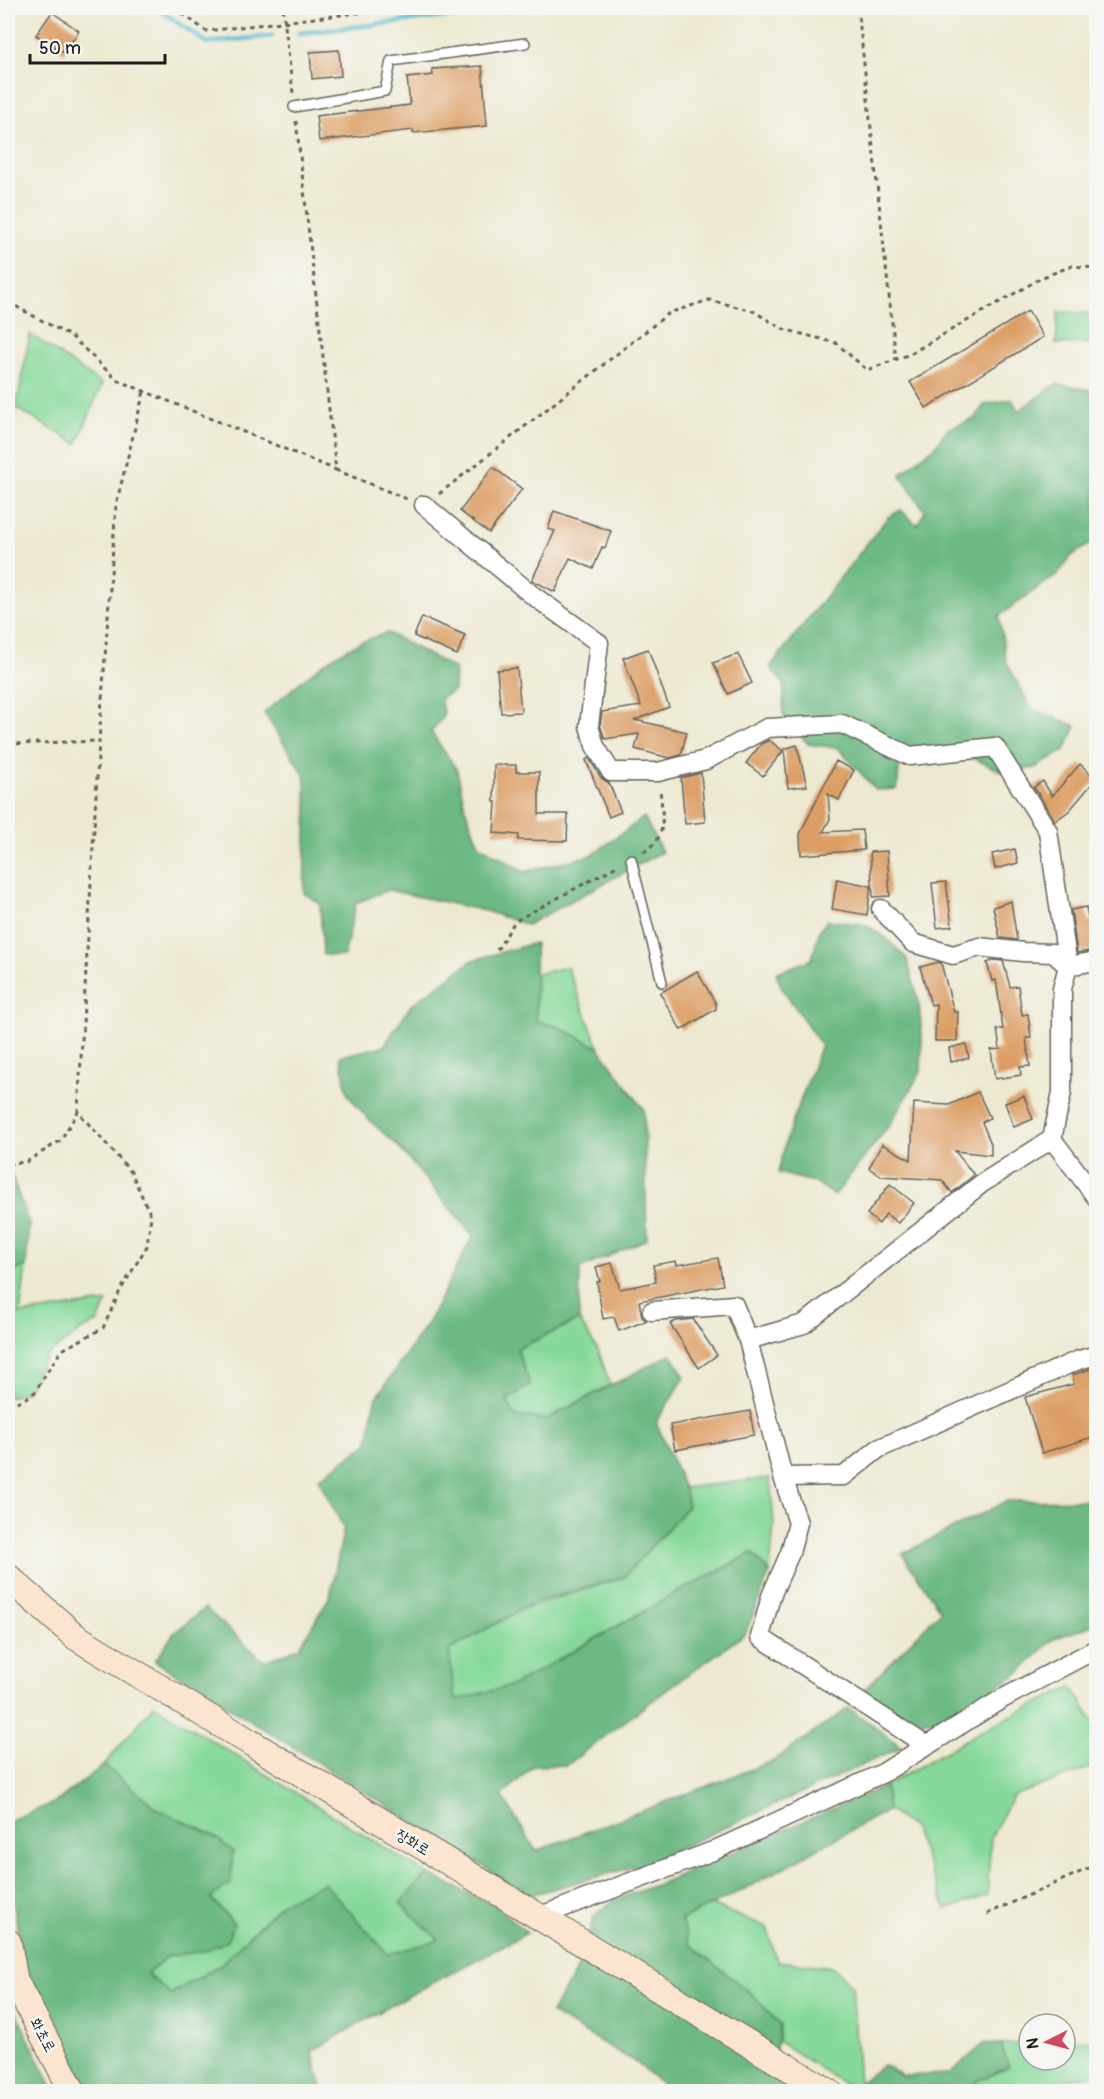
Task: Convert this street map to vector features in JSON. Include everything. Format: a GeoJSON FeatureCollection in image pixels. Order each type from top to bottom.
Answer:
{"type":"FeatureCollection","features":[{"type":"Feature","properties":{"kind":"street"},"geometry":{"type":"LineString","coordinates":[[424,505],[531,594],[599,643],[589,726],[595,746],[611,772],[658,772],[706,760],[767,728],[842,724],[910,756],[995,747],[1048,831],[1068,966],[1062,989],[1062,1092],[1052,1139],[981,1184],[804,1324],[748,1340]]}},
{"type":"Feature","properties":{"kind":"street"},"geometry":{"type":"LineString","coordinates":[[881,909],[913,943],[953,955],[979,947],[1053,953],[1068,966]]}},
{"type":"Feature","properties":{"kind":"street"},"geometry":{"type":"LineString","coordinates":[[1068,966],[1096,961]]}},
{"type":"Feature","properties":{"kind":"street"},"geometry":{"type":"LineString","coordinates":[[1052,1139],[1096,1197]]}},
{"type":"Feature","properties":{"kind":"street"},"geometry":{"type":"LineString","coordinates":[[652,1311],[734,1305],[748,1340],[783,1477],[798,1523],[790,1553],[771,1596],[760,1637],[927,1746]]}},
{"type":"Feature","properties":{"kind":"street"},"geometry":{"type":"LineString","coordinates":[[783,1477],[844,1476],[878,1449],[1076,1361],[1096,1355]]}},
{"type":"Feature","properties":{"kind":"street","name":"장화로"},"geometry":{"type":"LineString","coordinates":[[8,1577],[76,1637],[829,2091]]}},
{"type":"Feature","properties":{"kind":"street"},"geometry":{"type":"LineString","coordinates":[[537,1917],[713,1851],[883,1773],[1000,1700],[1096,1649]]}},
{"type":"Feature","properties":{"kind":"street","name":"화초로"},"geometry":{"type":"LineString","coordinates":[[8,1942],[15,1981],[73,2091]]}},
{"type":"Feature","properties":{"kind":"lane"},"geometry":{"type":"LineString","coordinates":[[294,107],[385,91],[391,61],[525,43]]}},
{"type":"Feature","properties":{"kind":"lane"},"geometry":{"type":"LineString","coordinates":[[631,859],[662,982]]}},
{"type":"Feature","properties":{"kind":"path"},"geometry":{"type":"LineString","coordinates":[[175,8],[206,31],[399,8]]}},
{"type":"Feature","properties":{"kind":"path"},"geometry":{"type":"LineString","coordinates":[[283,8],[336,470]]}},
{"type":"Feature","properties":{"kind":"path"},"geometry":{"type":"LineString","coordinates":[[858,8],[896,360]]}},
{"type":"Feature","properties":{"kind":"path"},"geometry":{"type":"LineString","coordinates":[[8,302],[72,337],[117,380],[424,505],[669,313],[709,300],[753,311],[783,329],[836,343],[867,370],[908,356],[1043,277],[1072,266],[1096,268]]}},
{"type":"Feature","properties":{"kind":"path"},"geometry":{"type":"LineString","coordinates":[[8,1164],[26,1161],[60,1141],[78,1112],[99,741],[116,505],[144,391]]}},
{"type":"Feature","properties":{"kind":"path"},"geometry":{"type":"LineString","coordinates":[[8,744],[99,741]]}},
{"type":"Feature","properties":{"kind":"path"},"geometry":{"type":"LineString","coordinates":[[497,950],[515,921],[649,849],[663,829],[658,772]]}},
{"type":"Feature","properties":{"kind":"path"},"geometry":{"type":"LineString","coordinates":[[8,1404],[23,1400],[35,1392],[62,1350],[103,1328],[120,1291],[147,1246],[151,1216],[131,1172],[78,1112]]}},
{"type":"Feature","properties":{"kind":"path"},"geometry":{"type":"LineString","coordinates":[[987,1914],[1096,1865]]}},
{"type":"Feature","properties":{"kind":"green space"},"geometry":{"type":"Polygon","coordinates":[[[1058,312],[1096,313],[1096,343],[1056,344],[1058,312]]]}},
{"type":"Feature","properties":{"kind":"green space"},"geometry":{"type":"Polygon","coordinates":[[[30,334],[102,384],[77,444],[16,408],[30,334]]]}},
{"type":"Feature","properties":{"kind":"green space"},"geometry":{"type":"Polygon","coordinates":[[[1056,384],[1096,391],[1096,540],[1071,556],[1059,573],[999,616],[1006,661],[1031,708],[1076,726],[1065,750],[1035,768],[1003,772],[973,758],[900,762],[897,789],[876,790],[838,748],[808,744],[783,715],[784,684],[770,667],[888,517],[901,510],[917,525],[925,511],[900,475],[935,447],[947,429],[974,419],[984,405],[1012,399],[1018,411],[1056,384]]]}},
{"type":"Feature","properties":{"kind":"green space"},"geometry":{"type":"Polygon","coordinates":[[[388,633],[455,669],[454,690],[440,699],[444,715],[431,732],[457,770],[465,808],[479,845],[524,872],[592,855],[644,817],[662,852],[527,925],[486,911],[388,890],[356,903],[344,956],[323,955],[320,904],[304,893],[307,807],[304,774],[264,713],[337,655],[370,638],[388,633]]]}},
{"type":"Feature","properties":{"kind":"green space"},"geometry":{"type":"Polygon","coordinates":[[[828,920],[866,925],[885,937],[907,959],[919,1003],[922,1038],[921,1071],[891,1123],[834,1196],[817,1183],[778,1173],[786,1140],[821,1045],[782,988],[776,973],[812,959],[820,929],[828,920]]]}},
{"type":"Feature","properties":{"kind":"green space"},"geometry":{"type":"Polygon","coordinates":[[[535,943],[536,1021],[559,1027],[599,1048],[644,1110],[647,1239],[580,1269],[579,1320],[517,1349],[530,1385],[507,1400],[514,1416],[547,1419],[671,1354],[685,1377],[656,1422],[684,1488],[688,1506],[624,1577],[533,1603],[449,1650],[455,1700],[514,1685],[667,1598],[752,1553],[770,1573],[745,1634],[567,1765],[533,1766],[502,1796],[536,1851],[773,1761],[849,1708],[902,1747],[644,1864],[527,1896],[480,1864],[155,1661],[174,1633],[205,1608],[264,1661],[299,1648],[330,1596],[344,1528],[318,1479],[368,1443],[375,1400],[428,1322],[473,1236],[396,1144],[368,1119],[348,1095],[340,1056],[384,1046],[411,1005],[473,960],[535,943]]]}},
{"type":"Feature","properties":{"kind":"green space"},"geometry":{"type":"Polygon","coordinates":[[[567,967],[599,1048],[559,1027],[536,1021],[535,974],[567,967]]]}},
{"type":"Feature","properties":{"kind":"green space"},"geometry":{"type":"Polygon","coordinates":[[[8,1165],[29,1224],[26,1266],[8,1274],[8,1165]]]}},
{"type":"Feature","properties":{"kind":"green space"},"geometry":{"type":"Polygon","coordinates":[[[26,1266],[20,1314],[107,1302],[98,1322],[82,1330],[46,1356],[26,1392],[8,1397],[8,1274],[26,1266]]]}},
{"type":"Feature","properties":{"kind":"green space"},"geometry":{"type":"Polygon","coordinates":[[[579,1320],[599,1352],[610,1385],[547,1419],[514,1416],[507,1400],[530,1385],[517,1349],[579,1320]]]}},
{"type":"Feature","properties":{"kind":"green space"},"geometry":{"type":"Polygon","coordinates":[[[770,1478],[774,1523],[770,1573],[752,1553],[667,1598],[514,1685],[455,1701],[449,1650],[522,1609],[624,1577],[688,1506],[684,1488],[770,1478]]]}},
{"type":"Feature","properties":{"kind":"green space"},"geometry":{"type":"Polygon","coordinates":[[[1096,1500],[1096,1624],[1053,1639],[1020,1672],[947,1719],[908,1723],[863,1691],[941,1611],[902,1554],[1007,1501],[1096,1500]]]}},
{"type":"Feature","properties":{"kind":"green space"},"geometry":{"type":"Polygon","coordinates":[[[1072,1687],[1096,1726],[1096,1768],[1094,1766],[1013,1796],[991,1837],[987,1896],[946,1909],[913,1828],[888,1810],[885,1786],[990,1726],[1072,1687]]]}},
{"type":"Feature","properties":{"kind":"green space"},"geometry":{"type":"Polygon","coordinates":[[[154,1705],[427,1874],[400,1903],[439,1940],[388,1955],[282,1903],[220,1965],[171,1994],[147,1974],[168,1956],[204,1951],[234,1924],[211,1898],[211,1834],[159,1810],[104,1765],[154,1705]]]}},
{"type":"Feature","properties":{"kind":"green space"},"geometry":{"type":"Polygon","coordinates":[[[104,1765],[159,1810],[211,1834],[233,1851],[231,1883],[211,1898],[234,1924],[227,1941],[204,1951],[168,1956],[147,1974],[171,1994],[220,1965],[282,1903],[324,1883],[388,1954],[439,1940],[400,1903],[427,1874],[496,1906],[527,1933],[397,2002],[312,2051],[323,2091],[82,2091],[25,1973],[8,1871],[8,1821],[56,1802],[104,1765]]]}},
{"type":"Feature","properties":{"kind":"green space"},"geometry":{"type":"Polygon","coordinates":[[[885,1786],[888,1810],[746,1888],[681,1920],[689,1944],[753,1995],[780,2025],[772,2073],[798,2091],[669,2091],[637,2063],[551,2013],[585,1956],[593,1917],[614,1900],[662,1883],[885,1786]]]}},
{"type":"Feature","properties":{"kind":"green space"},"geometry":{"type":"Polygon","coordinates":[[[711,1905],[767,1927],[777,1961],[833,1967],[852,1986],[859,2083],[852,2089],[778,2041],[780,2025],[753,1995],[688,1944],[681,1920],[711,1905]]]}},
{"type":"Feature","properties":{"kind":"green space"},"geometry":{"type":"Polygon","coordinates":[[[8,1994],[12,2004],[54,2091],[8,2091],[8,1994]]]}},
{"type":"Feature","properties":{"kind":"green space"},"geometry":{"type":"Polygon","coordinates":[[[1096,2040],[1096,2074],[1029,2085],[1030,2091],[977,2091],[975,2081],[1008,2067],[1001,2045],[1017,2044],[1017,2072],[1077,2072],[1077,2041],[1096,2040]]]}},
{"type":"Feature","properties":{"kind":"green space"},"geometry":{"type":"Polygon","coordinates":[[[985,2043],[1001,2045],[1009,2067],[976,2081],[977,2091],[849,2091],[883,2065],[903,2076],[949,2074],[985,2043]]]}},
{"type":"Feature","properties":{"kind":"building"},"geometry":{"type":"Polygon","coordinates":[[[52,12],[79,31],[64,53],[36,35],[52,12]]]}},
{"type":"Feature","properties":{"kind":"building"},"geometry":{"type":"Polygon","coordinates":[[[339,50],[341,76],[312,79],[310,52],[339,50]]]}},
{"type":"Feature","properties":{"kind":"building"},"geometry":{"type":"Polygon","coordinates":[[[482,66],[487,126],[413,133],[413,130],[319,141],[316,116],[410,105],[407,78],[433,75],[432,69],[482,66]]]}},
{"type":"Feature","properties":{"kind":"building"},"geometry":{"type":"Polygon","coordinates":[[[1028,311],[1043,337],[926,408],[910,382],[1028,311]]]}},
{"type":"Feature","properties":{"kind":"building"},"geometry":{"type":"Polygon","coordinates":[[[493,467],[522,489],[489,533],[460,511],[493,467]]]}},
{"type":"Feature","properties":{"kind":"building"},"geometry":{"type":"Polygon","coordinates":[[[554,511],[611,531],[605,548],[602,547],[593,569],[570,558],[555,592],[532,580],[555,531],[548,529],[554,511]]]}},
{"type":"Feature","properties":{"kind":"building"},"geometry":{"type":"Polygon","coordinates":[[[422,617],[465,635],[457,655],[414,636],[422,617]]]}},
{"type":"Feature","properties":{"kind":"building"},"geometry":{"type":"Polygon","coordinates":[[[648,649],[669,707],[635,720],[687,732],[681,755],[669,758],[635,749],[639,734],[605,739],[600,725],[602,712],[641,706],[623,658],[648,649]]]}},
{"type":"Feature","properties":{"kind":"building"},"geometry":{"type":"Polygon","coordinates":[[[738,654],[752,683],[728,694],[713,663],[738,654]]]}},
{"type":"Feature","properties":{"kind":"building"},"geometry":{"type":"Polygon","coordinates":[[[517,668],[521,712],[501,713],[497,670],[517,668]]]}},
{"type":"Feature","properties":{"kind":"building"},"geometry":{"type":"Polygon","coordinates":[[[769,740],[783,751],[763,776],[746,763],[761,744],[769,740]]]}},
{"type":"Feature","properties":{"kind":"building"},"geometry":{"type":"Polygon","coordinates":[[[797,745],[807,786],[788,788],[784,749],[797,745]]]}},
{"type":"Feature","properties":{"kind":"building"},"geometry":{"type":"Polygon","coordinates":[[[589,758],[601,778],[609,783],[621,812],[609,817],[586,760],[589,758]]]}},
{"type":"Feature","properties":{"kind":"building"},"geometry":{"type":"Polygon","coordinates":[[[836,761],[854,770],[839,800],[828,794],[830,819],[823,832],[862,830],[864,850],[801,855],[800,834],[836,761]]]}},
{"type":"Feature","properties":{"kind":"building"},"geometry":{"type":"Polygon","coordinates":[[[1080,764],[1096,779],[1069,811],[1055,821],[1034,787],[1043,781],[1052,796],[1080,764]]]}},
{"type":"Feature","properties":{"kind":"building"},"geometry":{"type":"Polygon","coordinates":[[[494,765],[516,765],[516,772],[539,772],[539,814],[568,814],[567,841],[518,840],[519,835],[494,833],[496,802],[494,802],[494,765]]]}},
{"type":"Feature","properties":{"kind":"building"},"geometry":{"type":"Polygon","coordinates":[[[701,773],[705,822],[685,824],[681,778],[701,773]]]}},
{"type":"Feature","properties":{"kind":"building"},"geometry":{"type":"Polygon","coordinates":[[[1015,849],[1018,863],[995,869],[992,854],[1015,849]]]}},
{"type":"Feature","properties":{"kind":"building"},"geometry":{"type":"Polygon","coordinates":[[[887,851],[890,896],[873,897],[870,852],[887,851]]]}},
{"type":"Feature","properties":{"kind":"building"},"geometry":{"type":"Polygon","coordinates":[[[837,879],[871,886],[867,915],[832,909],[837,879]]]}},
{"type":"Feature","properties":{"kind":"building"},"geometry":{"type":"Polygon","coordinates":[[[946,882],[952,926],[937,928],[932,883],[946,882]]]}},
{"type":"Feature","properties":{"kind":"building"},"geometry":{"type":"Polygon","coordinates":[[[1011,901],[1017,940],[1000,938],[993,907],[1011,901]]]}},
{"type":"Feature","properties":{"kind":"building"},"geometry":{"type":"Polygon","coordinates":[[[1086,907],[1089,922],[1096,920],[1096,950],[1077,953],[1071,910],[1086,907]]]}},
{"type":"Feature","properties":{"kind":"building"},"geometry":{"type":"Polygon","coordinates":[[[995,960],[1003,961],[1010,987],[1018,986],[1022,1015],[1028,1014],[1031,1038],[1026,1038],[1030,1066],[1020,1067],[1021,1075],[995,1079],[991,1050],[1000,1049],[997,1029],[1003,1029],[996,980],[992,981],[987,963],[995,960]]]}},
{"type":"Feature","properties":{"kind":"building"},"geometry":{"type":"Polygon","coordinates":[[[939,962],[954,1012],[958,1012],[957,1041],[935,1041],[936,1004],[931,1005],[920,967],[939,962]]]}},
{"type":"Feature","properties":{"kind":"building"},"geometry":{"type":"Polygon","coordinates":[[[697,971],[716,1004],[716,1009],[681,1030],[660,993],[697,971]]]}},
{"type":"Feature","properties":{"kind":"building"},"geometry":{"type":"Polygon","coordinates":[[[966,1044],[969,1058],[951,1062],[949,1048],[966,1044]]]}},
{"type":"Feature","properties":{"kind":"building"},"geometry":{"type":"Polygon","coordinates":[[[978,1092],[990,1118],[982,1122],[991,1144],[991,1155],[955,1151],[974,1175],[952,1193],[942,1180],[881,1176],[869,1168],[882,1144],[911,1160],[914,1103],[949,1105],[978,1092]]]}},
{"type":"Feature","properties":{"kind":"building"},"geometry":{"type":"Polygon","coordinates":[[[1024,1096],[1033,1119],[1014,1127],[1005,1103],[1024,1096]]]}},
{"type":"Feature","properties":{"kind":"building"},"geometry":{"type":"Polygon","coordinates":[[[890,1184],[914,1203],[898,1223],[886,1214],[879,1224],[867,1214],[890,1184]]]}},
{"type":"Feature","properties":{"kind":"building"},"geometry":{"type":"Polygon","coordinates":[[[718,1258],[723,1285],[639,1301],[642,1317],[646,1321],[619,1331],[614,1317],[603,1319],[597,1282],[600,1281],[596,1267],[612,1263],[620,1289],[656,1282],[653,1265],[676,1261],[677,1265],[718,1258]]]}},
{"type":"Feature","properties":{"kind":"building"},"geometry":{"type":"Polygon","coordinates":[[[693,1319],[717,1355],[699,1368],[670,1324],[693,1319]]]}},
{"type":"Feature","properties":{"kind":"building"},"geometry":{"type":"Polygon","coordinates":[[[1096,1367],[1096,1436],[1042,1453],[1025,1397],[1074,1384],[1072,1375],[1096,1367]]]}},
{"type":"Feature","properties":{"kind":"building"},"geometry":{"type":"Polygon","coordinates":[[[750,1411],[754,1435],[675,1450],[670,1425],[750,1411]]]}},
{"type":"Feature","properties":{"kind":"waterway"},"geometry":{"type":"LineString","coordinates":[[157,8],[207,43],[272,36]]}},
{"type":"Feature","properties":{"kind":"waterway"},"geometry":{"type":"LineString","coordinates":[[299,33],[523,8]]}}]}
